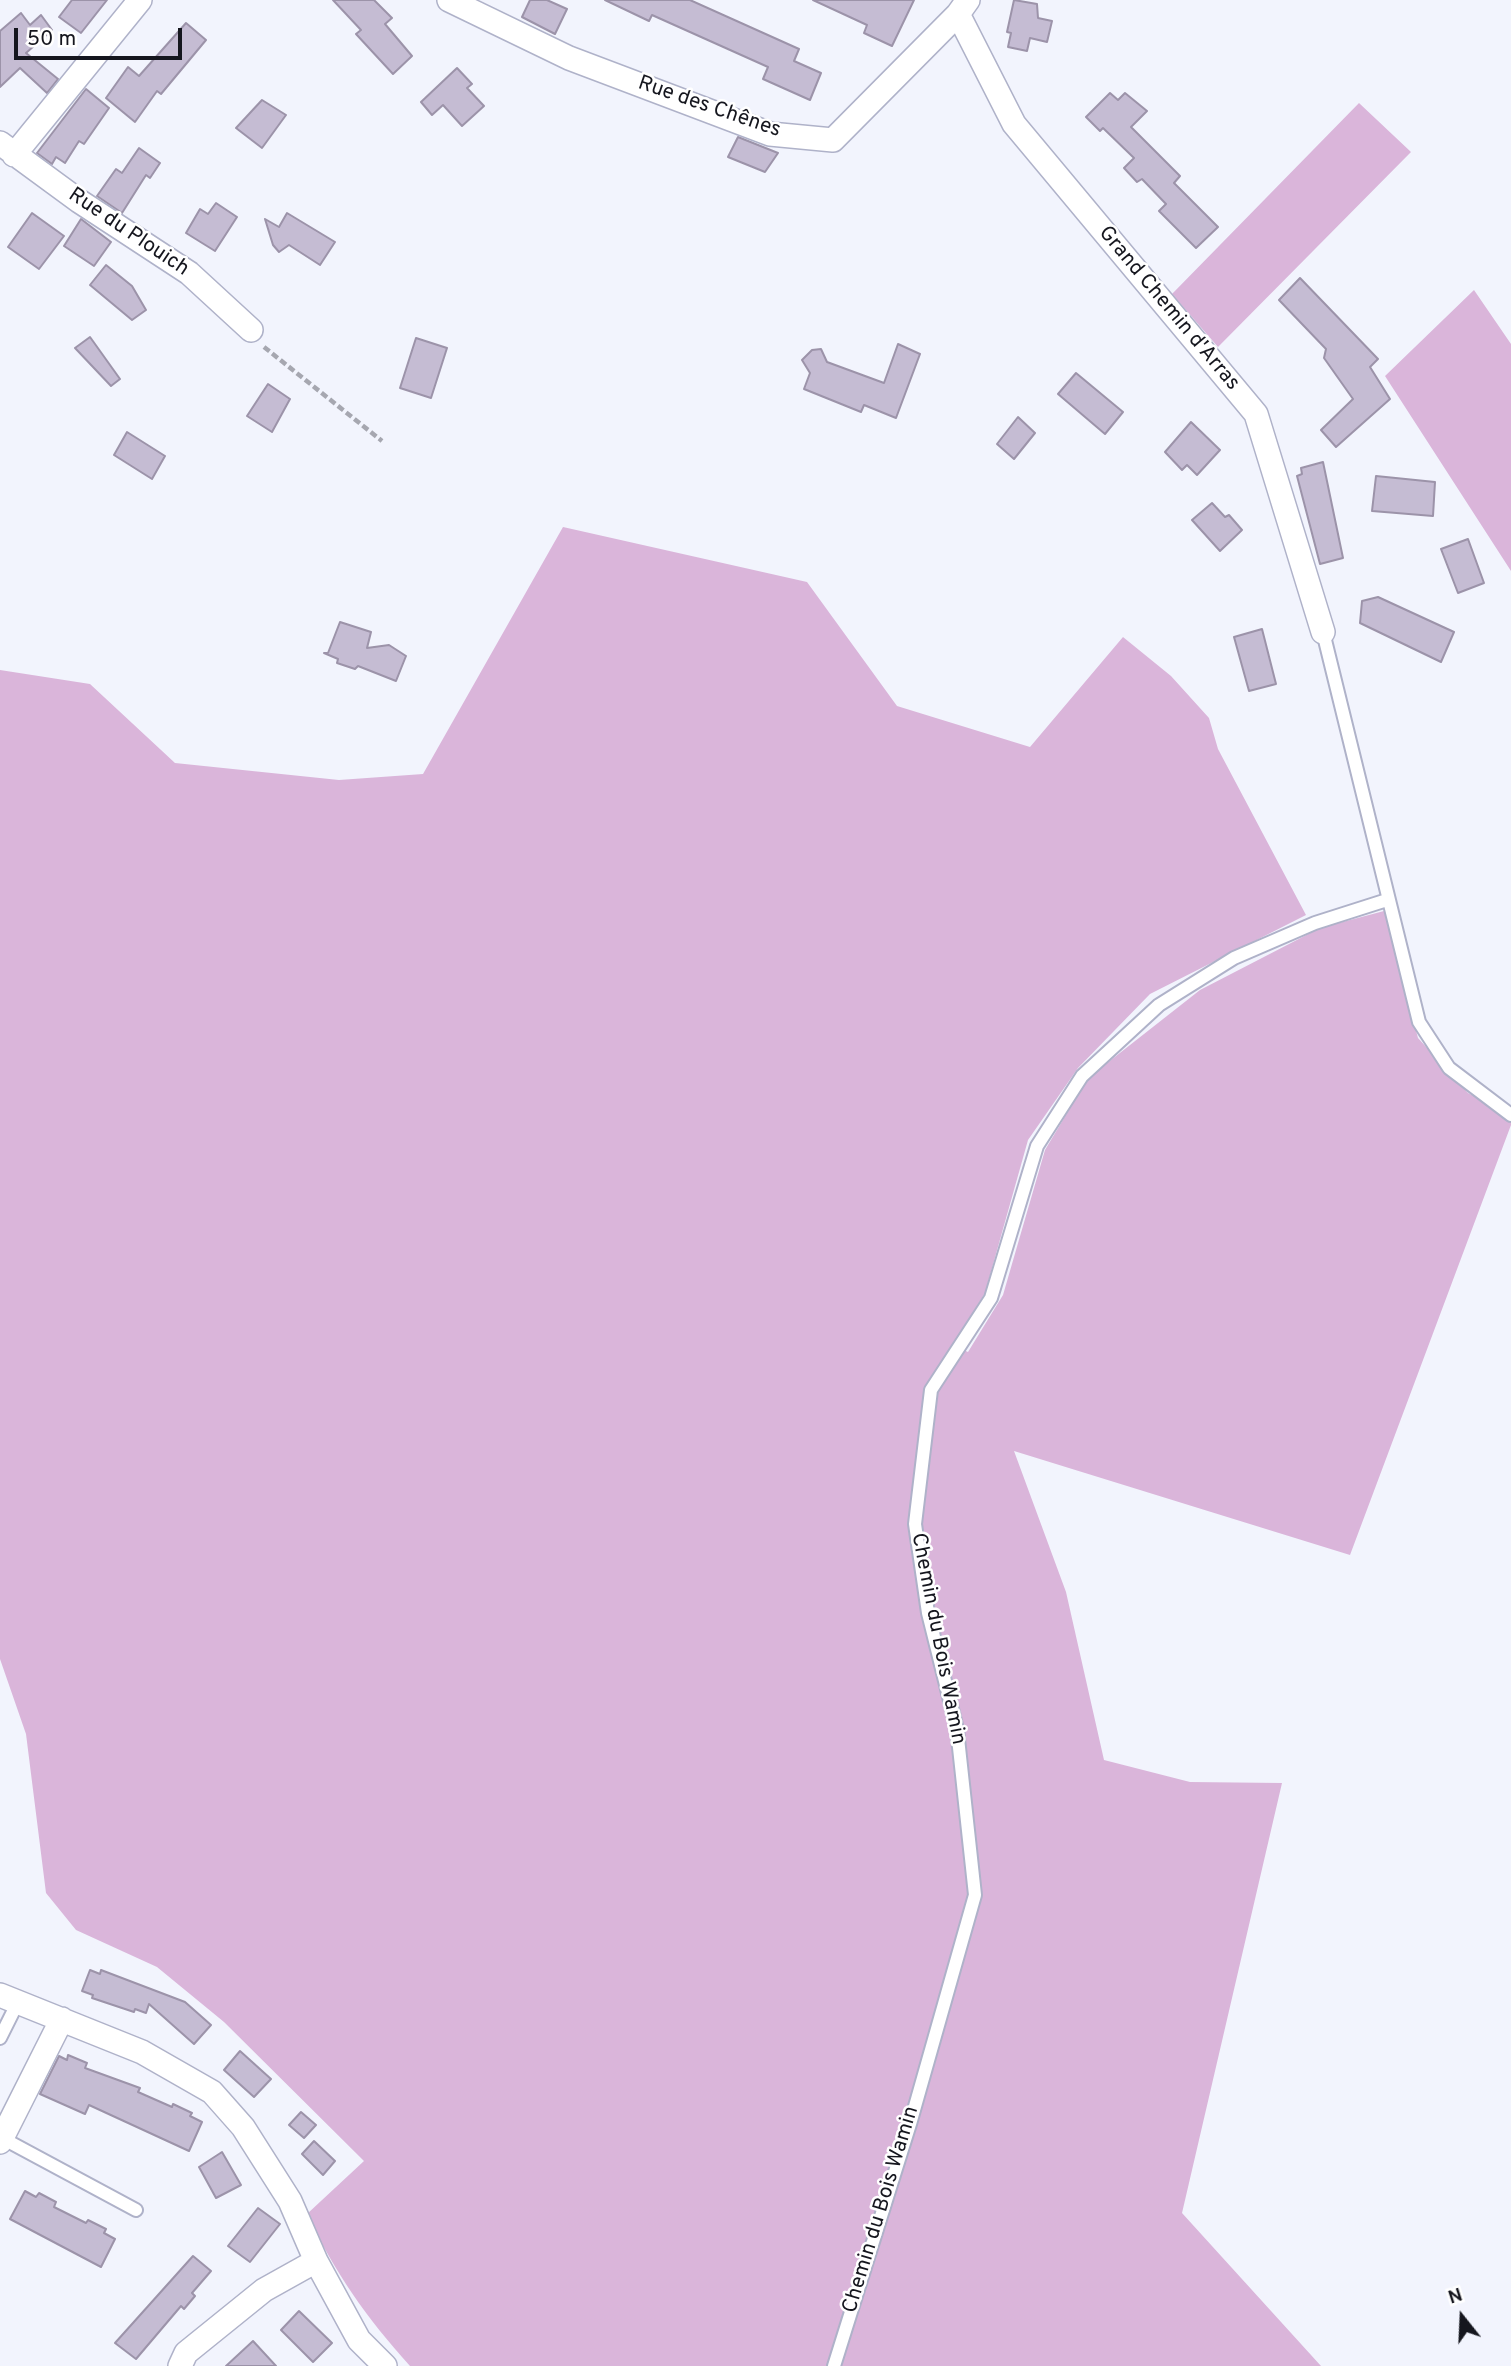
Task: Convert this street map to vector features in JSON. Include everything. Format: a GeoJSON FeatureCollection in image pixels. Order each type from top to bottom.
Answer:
{"type":"FeatureCollection","features":[{"type":"Feature","properties":{"kind":"street"},"geometry":{"type":"LineString","coordinates":[[7,149],[140,0]]}},
{"type":"Feature","properties":{"kind":"street","name":"Rue des Chênes"},"geometry":{"type":"LineString","coordinates":[[449,0],[569,58],[770,134],[833,140],[963,7]]}},
{"type":"Feature","properties":{"kind":"street","name":"Grand Chemin d'Arras"},"geometry":{"type":"LineString","coordinates":[[963,7],[1014,124],[1256,414],[1323,632]]}},
{"type":"Feature","properties":{"kind":"street","name":"Rue du Plouich"},"geometry":{"type":"LineString","coordinates":[[7,149],[189,273],[251,330]]}},
{"type":"Feature","properties":{"kind":"street"},"geometry":{"type":"LineString","coordinates":[[9,1998],[142,2052],[212,2092],[243,2127],[290,2201],[316,2261],[359,2340],[385,2366]]}},
{"type":"Feature","properties":{"kind":"street"},"geometry":{"type":"LineString","coordinates":[[1,2140],[62,2020]]}},
{"type":"Feature","properties":{"kind":"street"},"geometry":{"type":"LineString","coordinates":[[180,2366],[186,2353],[264,2290],[316,2261]]}},
{"type":"Feature","properties":{"kind":"lane"},"geometry":{"type":"LineString","coordinates":[[1323,632],[1419,1022],[1449,1068],[1511,1115]]}},
{"type":"Feature","properties":{"kind":"lane","name":"Chemin du Bois Wamin"},"geometry":{"type":"LineString","coordinates":[[834,2366],[910,2123],[975,1895],[957,1728],[928,1613],[915,1524],[931,1390],[991,1298],[1037,1146],[1082,1076],[1159,1005],[1234,958],[1315,923],[1387,900]]}},
{"type":"Feature","properties":{"kind":"lane"},"geometry":{"type":"LineString","coordinates":[[0,2038],[9,1998]]}},
{"type":"Feature","properties":{"kind":"lane"},"geometry":{"type":"LineString","coordinates":[[1,2140],[135,2210]]}},
{"type":"Feature","properties":{"kind":"path"},"geometry":{"type":"LineString","coordinates":[[251,330],[267,351],[382,441]]}},
{"type":"Feature","properties":{"kind":"shaded area"},"geometry":{"type":"Polygon","coordinates":[[[1359,103],[1411,152],[1218,347],[1172,294],[1359,103]]]}},
{"type":"Feature","properties":{"kind":"shaded area"},"geometry":{"type":"Polygon","coordinates":[[[1474,290],[1511,344],[1511,571],[1385,376],[1474,290]]]}},
{"type":"Feature","properties":{"kind":"shaded area"},"geometry":{"type":"Polygon","coordinates":[[[563,527],[807,582],[897,706],[1030,747],[1123,637],[1171,676],[1209,718],[1218,749],[1306,915],[1150,994],[1078,1068],[1028,1140],[985,1293],[953,1345],[968,1352],[1003,1295],[1045,1150],[1088,1078],[1200,990],[1320,928],[1384,911],[1418,1038],[1468,1093],[1511,1116],[1511,1125],[1350,1555],[1014,1451],[1066,1592],[1104,1760],[1190,1782],[1282,1783],[1182,2213],[1321,2366],[410,2366],[352,2294],[307,2214],[364,2161],[224,2022],[157,1967],[76,1930],[46,1893],[26,1734],[0,1659],[0,670],[90,684],[175,763],[339,780],[423,774],[563,527]]]}},
{"type":"Feature","properties":{"kind":"building"},"geometry":{"type":"Polygon","coordinates":[[[72,0],[107,0],[81,33],[59,17],[72,0]]]}},
{"type":"Feature","properties":{"kind":"building"},"geometry":{"type":"Polygon","coordinates":[[[333,0],[374,0],[392,18],[385,24],[412,56],[393,74],[356,34],[361,30],[333,0]]]}},
{"type":"Feature","properties":{"kind":"building"},"geometry":{"type":"Polygon","coordinates":[[[530,0],[547,0],[567,9],[555,34],[522,17],[530,0]]]}},
{"type":"Feature","properties":{"kind":"building"},"geometry":{"type":"Polygon","coordinates":[[[605,0],[690,0],[799,49],[794,61],[821,73],[810,100],[763,79],[768,67],[652,15],[649,21],[605,0]]]}},
{"type":"Feature","properties":{"kind":"building"},"geometry":{"type":"Polygon","coordinates":[[[813,0],[914,0],[892,46],[864,33],[867,25],[813,0]]]}},
{"type":"Feature","properties":{"kind":"building"},"geometry":{"type":"Polygon","coordinates":[[[1014,0],[1037,4],[1038,18],[1052,21],[1047,42],[1030,38],[1027,51],[1008,47],[1011,33],[1007,32],[1014,0]]]}},
{"type":"Feature","properties":{"kind":"building"},"geometry":{"type":"Polygon","coordinates":[[[21,13],[30,25],[41,15],[52,30],[26,53],[58,79],[47,93],[20,68],[0,87],[0,31],[21,13]]]}},
{"type":"Feature","properties":{"kind":"building"},"geometry":{"type":"Polygon","coordinates":[[[186,23],[206,40],[161,94],[157,91],[135,122],[106,98],[128,67],[139,76],[186,23]]]}},
{"type":"Feature","properties":{"kind":"building"},"geometry":{"type":"Polygon","coordinates":[[[457,68],[472,84],[467,88],[484,106],[462,126],[443,105],[432,115],[421,102],[457,68]]]}},
{"type":"Feature","properties":{"kind":"building"},"geometry":{"type":"Polygon","coordinates":[[[86,89],[109,108],[84,144],[79,141],[65,163],[56,157],[52,164],[37,153],[86,89]]]}},
{"type":"Feature","properties":{"kind":"building"},"geometry":{"type":"Polygon","coordinates":[[[1110,93],[1118,100],[1125,93],[1147,111],[1131,127],[1180,176],[1174,183],[1218,227],[1196,248],[1159,211],[1166,204],[1142,179],[1137,182],[1124,168],[1134,158],[1103,128],[1100,131],[1086,117],[1110,93]]]}},
{"type":"Feature","properties":{"kind":"building"},"geometry":{"type":"Polygon","coordinates":[[[262,100],[286,115],[262,148],[236,128],[262,100]]]}},
{"type":"Feature","properties":{"kind":"building"},"geometry":{"type":"Polygon","coordinates":[[[738,137],[778,153],[765,172],[728,157],[738,137]]]}},
{"type":"Feature","properties":{"kind":"building"},"geometry":{"type":"Polygon","coordinates":[[[139,148],[160,163],[150,178],[146,175],[122,213],[97,196],[116,169],[122,173],[139,148]]]}},
{"type":"Feature","properties":{"kind":"building"},"geometry":{"type":"Polygon","coordinates":[[[216,203],[237,217],[215,251],[186,233],[200,209],[208,214],[216,203]]]}},
{"type":"Feature","properties":{"kind":"building"},"geometry":{"type":"Polygon","coordinates":[[[32,213],[64,236],[39,269],[8,247],[32,213]]]}},
{"type":"Feature","properties":{"kind":"building"},"geometry":{"type":"Polygon","coordinates":[[[287,213],[335,242],[320,265],[289,245],[279,252],[273,245],[265,219],[279,227],[287,213]]]}},
{"type":"Feature","properties":{"kind":"building"},"geometry":{"type":"Polygon","coordinates":[[[81,219],[111,242],[94,266],[64,246],[81,219]]]}},
{"type":"Feature","properties":{"kind":"building"},"geometry":{"type":"Polygon","coordinates":[[[106,265],[132,286],[146,310],[132,320],[90,285],[106,265]]]}},
{"type":"Feature","properties":{"kind":"building"},"geometry":{"type":"Polygon","coordinates":[[[1300,278],[1378,359],[1370,367],[1390,399],[1336,447],[1321,430],[1353,399],[1324,358],[1326,349],[1279,300],[1300,278]]]}},
{"type":"Feature","properties":{"kind":"building"},"geometry":{"type":"Polygon","coordinates":[[[90,337],[120,379],[111,386],[75,348],[90,337]]]}},
{"type":"Feature","properties":{"kind":"building"},"geometry":{"type":"Polygon","coordinates":[[[416,338],[447,348],[431,398],[400,388],[416,338]]]}},
{"type":"Feature","properties":{"kind":"building"},"geometry":{"type":"Polygon","coordinates":[[[898,344],[920,354],[896,418],[864,405],[861,412],[804,389],[810,373],[802,360],[812,350],[821,349],[827,362],[884,383],[898,344]]]}},
{"type":"Feature","properties":{"kind":"building"},"geometry":{"type":"Polygon","coordinates":[[[1076,373],[1123,412],[1105,434],[1058,394],[1076,373]]]}},
{"type":"Feature","properties":{"kind":"building"},"geometry":{"type":"Polygon","coordinates":[[[268,384],[290,399],[272,432],[247,416],[268,384]]]}},
{"type":"Feature","properties":{"kind":"building"},"geometry":{"type":"Polygon","coordinates":[[[1018,417],[1035,433],[1014,459],[997,444],[1018,417]]]}},
{"type":"Feature","properties":{"kind":"building"},"geometry":{"type":"Polygon","coordinates":[[[1191,422],[1220,450],[1197,475],[1187,465],[1182,470],[1165,452],[1191,422]]]}},
{"type":"Feature","properties":{"kind":"building"},"geometry":{"type":"Polygon","coordinates":[[[127,432],[165,456],[152,479],[114,455],[127,432]]]}},
{"type":"Feature","properties":{"kind":"building"},"geometry":{"type":"Polygon","coordinates":[[[1323,462],[1343,558],[1320,564],[1297,476],[1302,474],[1301,468],[1323,462]]]}},
{"type":"Feature","properties":{"kind":"building"},"geometry":{"type":"Polygon","coordinates":[[[1376,476],[1435,482],[1433,516],[1372,511],[1376,476]]]}},
{"type":"Feature","properties":{"kind":"building"},"geometry":{"type":"Polygon","coordinates":[[[1212,503],[1225,517],[1229,515],[1242,530],[1220,551],[1192,520],[1212,503]]]}},
{"type":"Feature","properties":{"kind":"building"},"geometry":{"type":"Polygon","coordinates":[[[1468,539],[1484,583],[1458,593],[1441,549],[1468,539]]]}},
{"type":"Feature","properties":{"kind":"building"},"geometry":{"type":"Polygon","coordinates":[[[1378,597],[1454,632],[1441,662],[1360,623],[1362,601],[1378,597]]]}},
{"type":"Feature","properties":{"kind":"building"},"geometry":{"type":"Polygon","coordinates":[[[340,622],[371,632],[367,648],[389,645],[406,656],[396,681],[358,666],[355,669],[337,663],[338,659],[324,653],[328,653],[340,622]]]}},
{"type":"Feature","properties":{"kind":"building"},"geometry":{"type":"Polygon","coordinates":[[[1262,629],[1276,684],[1249,691],[1234,637],[1262,629]]]}},
{"type":"Feature","properties":{"kind":"building"},"geometry":{"type":"Polygon","coordinates":[[[90,1970],[100,1974],[101,1970],[185,2002],[211,2025],[194,2044],[149,2004],[146,2013],[135,2009],[134,2012],[92,1998],[93,1995],[82,1991],[90,1970]]]}},
{"type":"Feature","properties":{"kind":"building"},"geometry":{"type":"Polygon","coordinates":[[[240,2051],[271,2079],[254,2097],[224,2070],[240,2051]]]}},
{"type":"Feature","properties":{"kind":"building"},"geometry":{"type":"Polygon","coordinates":[[[68,2055],[87,2063],[85,2068],[140,2088],[138,2092],[192,2113],[190,2116],[202,2122],[189,2151],[89,2105],[85,2114],[40,2094],[59,2056],[67,2060],[68,2055]]]}},
{"type":"Feature","properties":{"kind":"building"},"geometry":{"type":"Polygon","coordinates":[[[301,2112],[316,2125],[304,2138],[289,2125],[301,2112]]]}},
{"type":"Feature","properties":{"kind":"building"},"geometry":{"type":"Polygon","coordinates":[[[314,2141],[335,2161],[323,2175],[302,2154],[314,2141]]]}},
{"type":"Feature","properties":{"kind":"building"},"geometry":{"type":"Polygon","coordinates":[[[222,2152],[241,2185],[216,2198],[199,2167],[222,2152]]]}},
{"type":"Feature","properties":{"kind":"building"},"geometry":{"type":"Polygon","coordinates":[[[25,2191],[36,2197],[39,2193],[56,2202],[54,2207],[86,2223],[88,2220],[106,2229],[104,2233],[115,2239],[101,2267],[10,2219],[25,2191]]]}},
{"type":"Feature","properties":{"kind":"building"},"geometry":{"type":"Polygon","coordinates":[[[258,2208],[280,2224],[250,2262],[228,2246],[258,2208]]]}},
{"type":"Feature","properties":{"kind":"building"},"geometry":{"type":"Polygon","coordinates":[[[193,2256],[211,2271],[192,2293],[195,2296],[184,2309],[181,2306],[136,2359],[115,2343],[193,2256]]]}},
{"type":"Feature","properties":{"kind":"building"},"geometry":{"type":"Polygon","coordinates":[[[299,2311],[332,2343],[313,2362],[281,2330],[299,2311]]]}},
{"type":"Feature","properties":{"kind":"building"},"geometry":{"type":"Polygon","coordinates":[[[253,2341],[276,2366],[226,2366],[253,2341]]]}}]}
